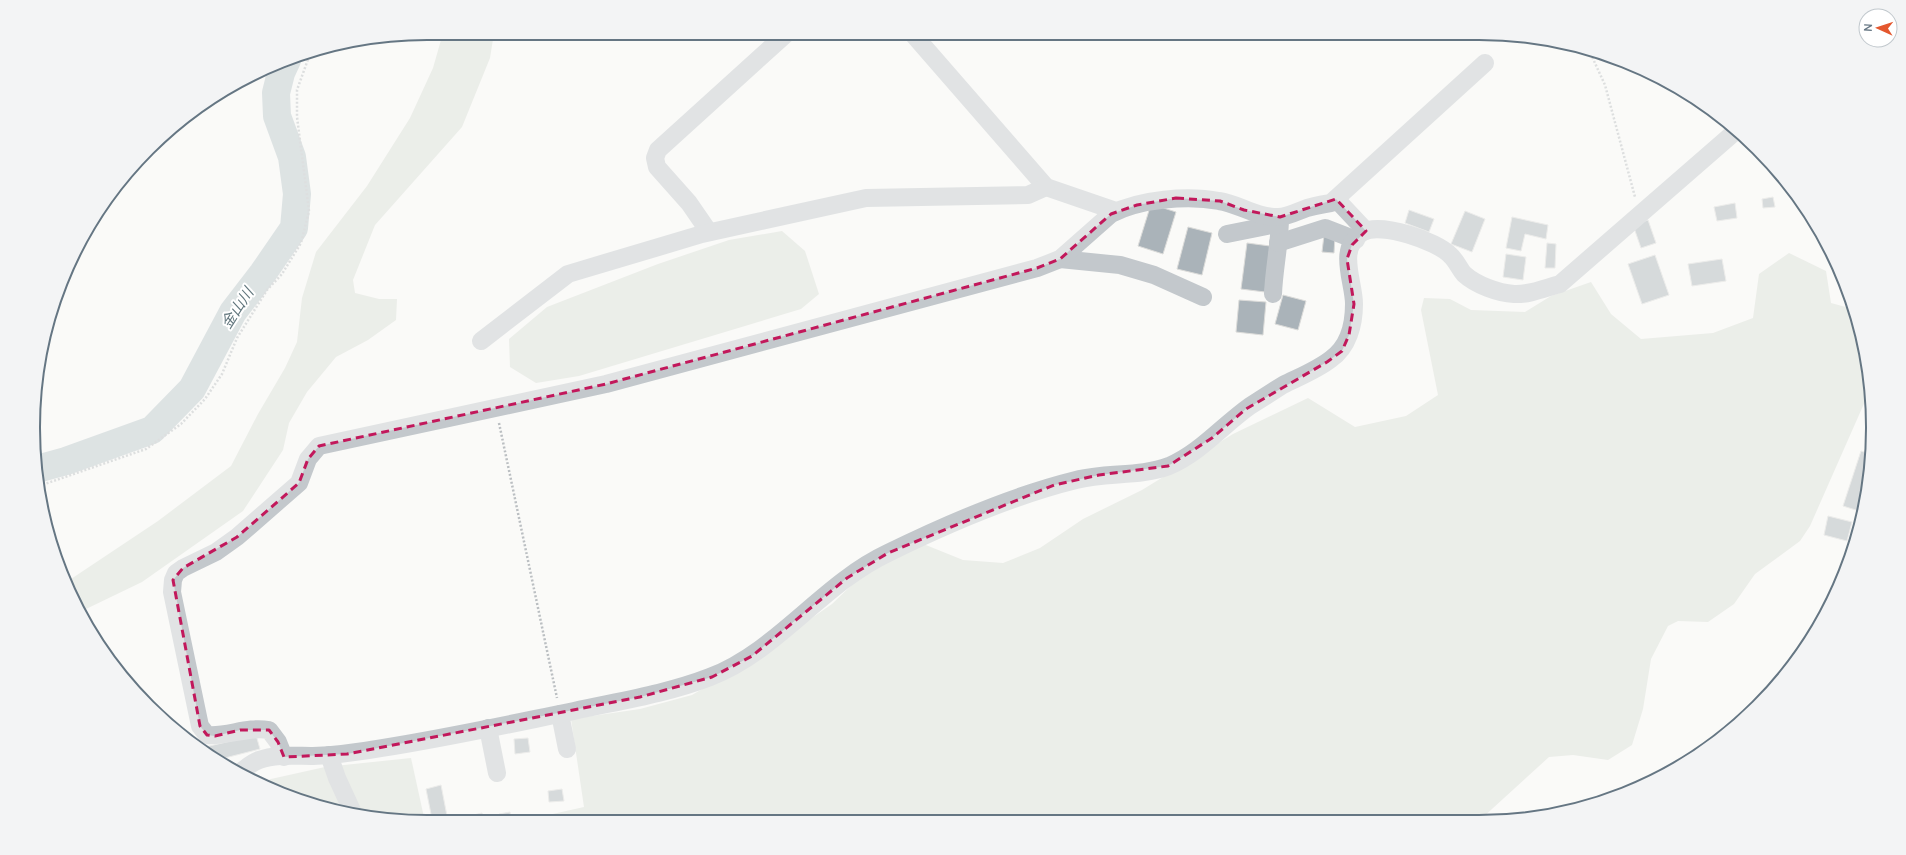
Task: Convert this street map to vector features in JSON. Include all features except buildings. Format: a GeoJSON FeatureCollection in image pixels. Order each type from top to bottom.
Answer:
{"type":"FeatureCollection","features":[{"type":"Feature","properties":{"kind":"street"},"geometry":{"type":"LineString","coordinates":[[709,232],[689,203],[657,167],[655,158],[658,150],[779,40]]}},
{"type":"Feature","properties":{"kind":"street"},"geometry":{"type":"LineString","coordinates":[[918,40],[1046,187],[1116,211]]}},
{"type":"Feature","properties":{"kind":"street"},"geometry":{"type":"LineString","coordinates":[[1226,234],[1267,226],[1280,217],[1331,203],[1485,63]]}},
{"type":"Feature","properties":{"kind":"street"},"geometry":{"type":"LineString","coordinates":[[245,769],[260,760],[284,756],[329,755],[405,744],[560,714],[679,688],[712,677],[752,656],[867,563],[960,521],[1054,485],[1099,475],[1150,471],[1168,466],[1184,458],[1212,438],[1246,409],[1280,387],[1327,362],[1342,351],[1349,335],[1354,304],[1347,260],[1352,245],[1361,236],[1374,229],[1390,229],[1429,242],[1450,254],[1466,276],[1490,288],[1514,294],[1540,290],[1560,284],[1640,213],[1732,135]]}},
{"type":"Feature","properties":{"kind":"street"},"geometry":{"type":"LineString","coordinates":[[481,341],[568,274],[709,232],[866,198],[1028,195],[1046,187]]}},
{"type":"Feature","properties":{"kind":"street"},"geometry":{"type":"LineString","coordinates":[[284,756],[278,742],[269,730],[240,730],[215,736],[208,735],[200,726],[172,592],[173,580],[176,573],[183,568],[216,552],[237,537],[299,483],[308,459],[319,446],[606,384],[1037,268],[1060,260],[1116,211],[1137,205],[1176,198],[1220,201],[1266,216],[1280,217]]}},
{"type":"Feature","properties":{"kind":"street"},"geometry":{"type":"LineString","coordinates":[[1336,199],[1361,236]]}},
{"type":"Feature","properties":{"kind":"street"},"geometry":{"type":"LineString","coordinates":[[1273,294],[1280,217]]}},
{"type":"Feature","properties":{"kind":"street"},"geometry":{"type":"LineString","coordinates":[[1278,243],[1325,228],[1361,236]]}},
{"type":"Feature","properties":{"kind":"street"},"geometry":{"type":"LineString","coordinates":[[1060,260],[1120,265],[1154,275],[1203,297]]}},
{"type":"Feature","properties":{"kind":"street"},"geometry":{"type":"LineString","coordinates":[[560,714],[567,749]]}},
{"type":"Feature","properties":{"kind":"street"},"geometry":{"type":"LineString","coordinates":[[488,728],[497,773]]}},
{"type":"Feature","properties":{"kind":"street"},"geometry":{"type":"LineString","coordinates":[[329,755],[337,778],[351,808]]}},
{"type":"Feature","properties":{"kind":"path"},"geometry":{"type":"LineString","coordinates":[[1592,57],[1605,85],[1640,213]]}},
{"type":"Feature","properties":{"kind":"path"},"geometry":{"type":"LineString","coordinates":[[44,484],[146,449],[181,424],[205,399],[222,374],[237,338],[267,290],[282,274],[301,243],[309,211],[297,117],[297,90],[308,59]]}},
{"type":"Feature","properties":{"kind":"path"},"geometry":{"type":"LineString","coordinates":[[496,408],[560,714]]}},
{"type":"Feature","properties":{"kind":"highlighted area"},"geometry":{"type":"Polygon","coordinates":[[[1176,198],[1220,201],[1244,210],[1280,217],[1336,199],[1366,231],[1352,245],[1347,259],[1354,304],[1349,335],[1342,351],[1327,362],[1246,409],[1212,438],[1168,466],[1099,475],[1054,485],[888,553],[847,578],[752,656],[712,677],[640,697],[347,754],[284,757],[278,742],[269,730],[240,730],[215,736],[207,735],[200,726],[173,580],[183,568],[237,537],[299,483],[308,459],[319,446],[606,384],[1037,268],[1060,259],[1111,214],[1137,205],[1176,198]]]}},
{"type":"Feature","properties":{"kind":"shaded area"},"geometry":{"type":"Polygon","coordinates":[[[441,40],[493,40],[490,58],[462,127],[375,225],[353,280],[355,293],[379,299],[397,299],[396,320],[368,340],[336,357],[307,392],[289,423],[283,450],[243,511],[142,582],[86,609],[71,579],[158,521],[231,466],[258,414],[285,368],[297,342],[302,298],[316,252],[367,186],[410,118],[433,68],[441,40]]]}},
{"type":"Feature","properties":{"kind":"shaded area"},"geometry":{"type":"Polygon","coordinates":[[[782,231],[805,251],[819,294],[801,309],[579,376],[536,383],[510,367],[509,339],[547,307],[658,264],[729,240],[782,231]]]}},
{"type":"Feature","properties":{"kind":"shaded area"},"geometry":{"type":"Polygon","coordinates":[[[1789,253],[1826,271],[1831,303],[1846,307],[1859,352],[1865,401],[1810,526],[1800,541],[1755,574],[1734,604],[1708,622],[1678,621],[1668,626],[1651,659],[1643,709],[1632,745],[1608,760],[1573,755],[1549,757],[1486,815],[548,815],[584,807],[571,719],[640,709],[692,695],[747,663],[832,604],[861,576],[911,539],[963,560],[1003,563],[1040,548],[1083,519],[1142,490],[1233,434],[1308,398],[1355,427],[1406,416],[1438,395],[1421,310],[1424,298],[1450,299],[1471,310],[1525,312],[1551,296],[1591,282],[1611,314],[1641,339],[1713,333],[1753,318],[1759,274],[1789,253]]]}},
{"type":"Feature","properties":{"kind":"shaded area"},"geometry":{"type":"Polygon","coordinates":[[[411,758],[423,815],[377,812],[352,808],[327,802],[279,786],[268,781],[325,767],[411,758]]]}},
{"type":"Feature","properties":{"kind":"waterway","name":"金山川"},"geometry":{"type":"LineString","coordinates":[[42,468],[66,461],[152,430],[192,389],[233,312],[263,273],[294,228],[297,194],[292,157],[277,116],[276,93],[284,67]]}}]}
